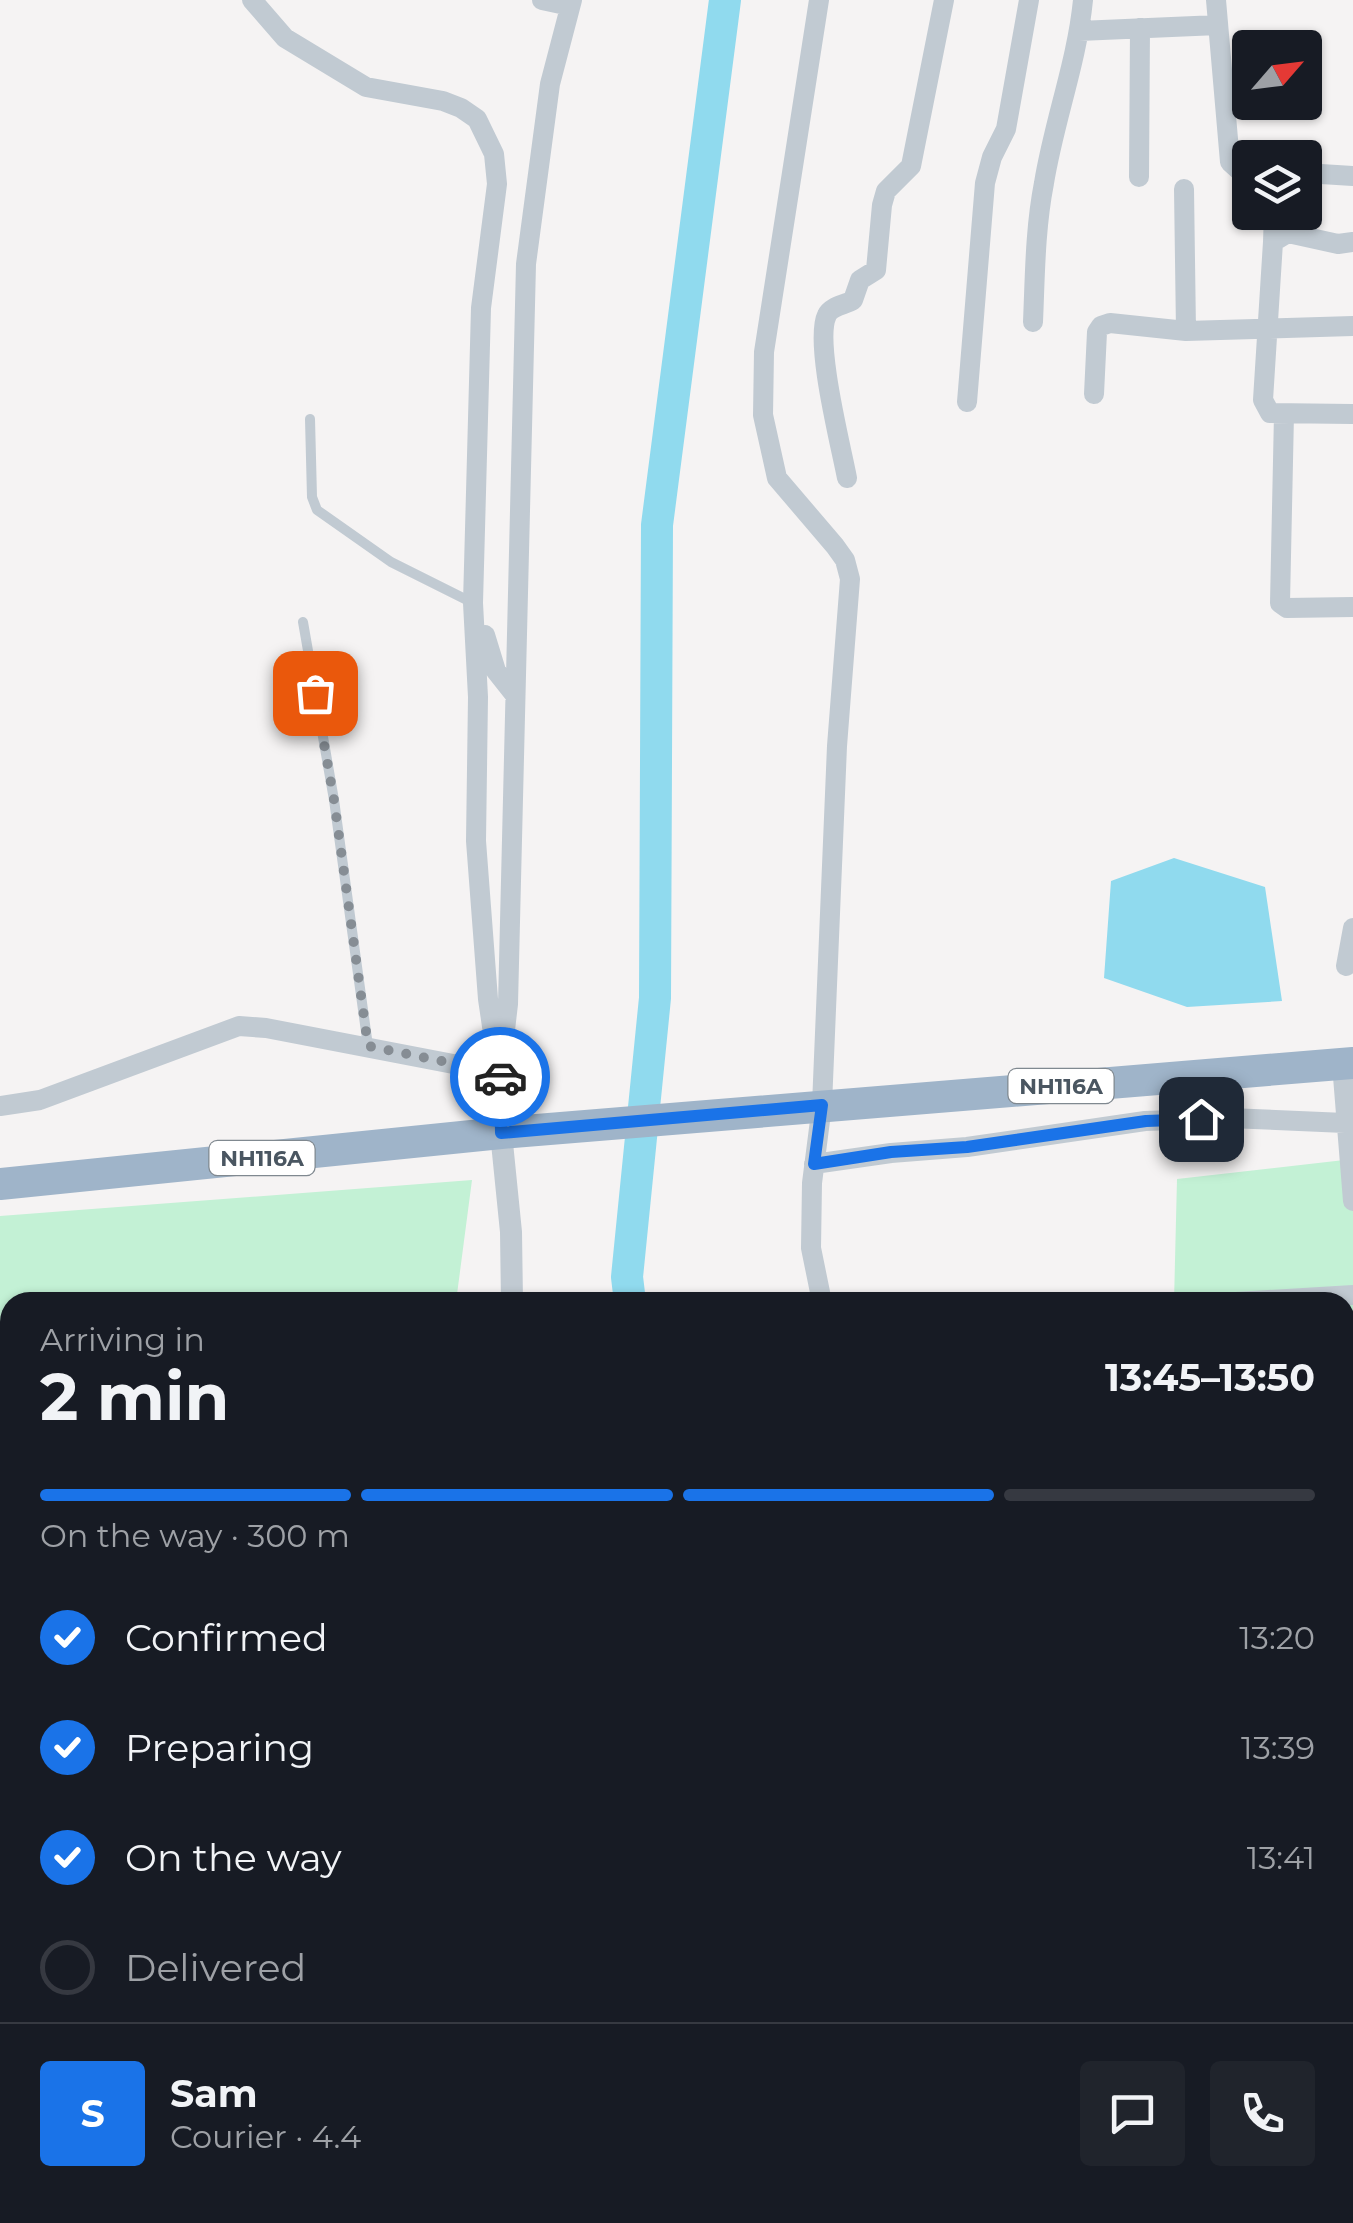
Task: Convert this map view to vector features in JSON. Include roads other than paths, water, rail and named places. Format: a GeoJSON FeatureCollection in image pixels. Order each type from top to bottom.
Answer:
{"type":"FeatureCollection","features":[{"type":"Feature","properties":{"kind":"highway","name":"NH116A"},"geometry":{"type":"LineString","coordinates":[[0,1184],[822,1105],[1347,1064]]}},
{"type":"Feature","properties":{"kind":"street"},"geometry":{"type":"LineString","coordinates":[[252,0],[285,38],[366,87],[443,101],[477,119],[494,154],[497,184],[482,308],[473,597],[478,697],[476,841],[488,999],[513,1133],[512,1292]]}},
{"type":"Feature","properties":{"kind":"street"},"geometry":{"type":"LineString","coordinates":[[500,1066],[508,1004],[526,264],[550,84],[571,3],[542,0]]}},
{"type":"Feature","properties":{"kind":"street"},"geometry":{"type":"LineString","coordinates":[[819,0],[764,352],[762,387],[777,478],[836,546],[850,579],[838,746],[822,1105],[814,1164],[812,1248],[820,1292]]}},
{"type":"Feature","properties":{"kind":"street"},"geometry":{"type":"LineString","coordinates":[[847,478],[825,354],[827,315],[833,308],[853,300],[860,280],[876,270],[882,205],[886,191],[911,166],[944,0]]}},
{"type":"Feature","properties":{"kind":"street"},"geometry":{"type":"LineString","coordinates":[[967,402],[985,183],[1006,129],[1029,0]]}},
{"type":"Feature","properties":{"kind":"street"},"geometry":{"type":"LineString","coordinates":[[1033,322],[1038,222],[1083,0]]}},
{"type":"Feature","properties":{"kind":"street"},"geometry":{"type":"LineString","coordinates":[[1216,0],[1232,164]]}},
{"type":"Feature","properties":{"kind":"street"},"geometry":{"type":"LineString","coordinates":[[1079,31],[1218,25]]}},
{"type":"Feature","properties":{"kind":"street"},"geometry":{"type":"LineString","coordinates":[[1139,178],[1140,28]]}},
{"type":"Feature","properties":{"kind":"street"},"geometry":{"type":"LineString","coordinates":[[1322,174],[1353,176]]}},
{"type":"Feature","properties":{"kind":"street"},"geometry":{"type":"LineString","coordinates":[[1184,189],[1186,331]]}},
{"type":"Feature","properties":{"kind":"street"},"geometry":{"type":"LineString","coordinates":[[1273,230],[1263,400],[1270,413],[1352,414]]}},
{"type":"Feature","properties":{"kind":"street"},"geometry":{"type":"LineString","coordinates":[[1273,242],[1288,233],[1338,244],[1353,242]]}},
{"type":"Feature","properties":{"kind":"street"},"geometry":{"type":"LineString","coordinates":[[1094,394],[1097,332],[1110,323],[1186,331],[1353,326]]}},
{"type":"Feature","properties":{"kind":"street"},"geometry":{"type":"LineString","coordinates":[[1284,414],[1280,603],[1287,608],[1353,606]]}},
{"type":"Feature","properties":{"kind":"street"},"geometry":{"type":"LineString","coordinates":[[473,597],[481,608],[490,660],[515,695]]}},
{"type":"Feature","properties":{"kind":"street"},"geometry":{"type":"LineString","coordinates":[[1346,966],[1353,928]]}},
{"type":"Feature","properties":{"kind":"street"},"geometry":{"type":"LineString","coordinates":[[0,1106],[40,1100],[239,1026],[500,1066]]}},
{"type":"Feature","properties":{"kind":"street"},"geometry":{"type":"LineString","coordinates":[[1347,1064],[1353,1201]]}},
{"type":"Feature","properties":{"kind":"street"},"geometry":{"type":"LineString","coordinates":[[814,1164],[1146,1121],[1347,1113]]}},
{"type":"Feature","properties":{"kind":"lane"},"geometry":{"type":"LineString","coordinates":[[310,419],[312,497],[318,510],[391,562],[473,597]]}},
{"type":"Feature","properties":{"kind":"lane"},"geometry":{"type":"LineString","coordinates":[[303,622],[334,800],[368,1046]]}},
{"type":"Feature","properties":{"kind":"water"},"geometry":{"type":"Polygon","coordinates":[[[1174,858],[1265,887],[1282,1001],[1187,1007],[1104,978],[1111,881],[1174,858]]]}},
{"type":"Feature","properties":{"kind":"waterway"},"geometry":{"type":"LineString","coordinates":[[629,1292],[627,1277],[655,998],[657,525],[725,0]]}}]}
